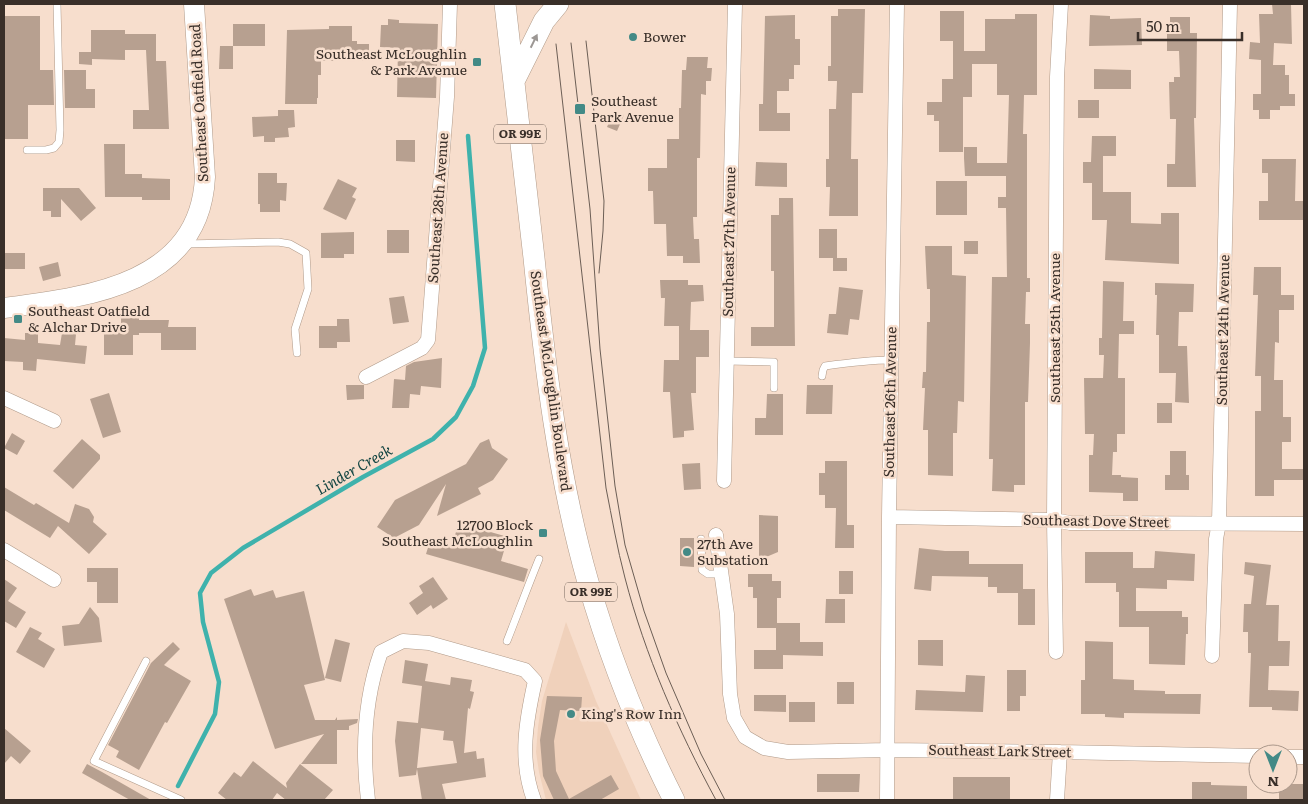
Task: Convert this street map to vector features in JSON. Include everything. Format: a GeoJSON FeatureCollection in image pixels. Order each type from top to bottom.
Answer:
{"type":"FeatureCollection","features":[{"type":"Feature","properties":{"kind":"main road","name":"Southeast Oatfield Road"},"geometry":{"type":"LineString","coordinates":[[4,308],[55,301],[121,284],[157,267],[182,244],[198,214],[204,194],[205,177],[194,4]]}},
{"type":"Feature","properties":{"kind":"main road","name":"Southeast McLoughlin Boulevard"},"geometry":{"type":"LineString","coordinates":[[505,4],[547,372],[571,515],[588,582],[607,643],[633,712],[674,800]]}},
{"type":"Feature","properties":{"kind":"main road"},"geometry":{"type":"LineString","coordinates":[[514,81],[544,21],[558,4]]}},
{"type":"Feature","properties":{"kind":"street","name":"Southeast 28th Avenue"},"geometry":{"type":"LineString","coordinates":[[366,377],[422,348],[428,340],[447,97],[450,4]]}},
{"type":"Feature","properties":{"kind":"street","name":"Southeast 27th Avenue"},"geometry":{"type":"LineString","coordinates":[[724,481],[735,4]]}},
{"type":"Feature","properties":{"kind":"street","name":"Southeast 26th Avenue"},"geometry":{"type":"LineString","coordinates":[[887,800],[888,516],[897,4]]}},
{"type":"Feature","properties":{"kind":"street","name":"Southeast 25th Avenue"},"geometry":{"type":"LineString","coordinates":[[1056,652],[1054,520],[1057,77],[1061,4]]}},
{"type":"Feature","properties":{"kind":"street","name":"Southeast 24th Avenue"},"geometry":{"type":"LineString","coordinates":[[1212,656],[1216,538],[1220,523],[1230,4]]}},
{"type":"Feature","properties":{"kind":"street"},"geometry":{"type":"LineString","coordinates":[[4,398],[54,421]]}},
{"type":"Feature","properties":{"kind":"street","name":"Southeast Dove Street"},"geometry":{"type":"LineString","coordinates":[[888,516],[1054,520],[1070,523],[1304,524]]}},
{"type":"Feature","properties":{"kind":"street"},"geometry":{"type":"LineString","coordinates":[[716,535],[722,574]]}},
{"type":"Feature","properties":{"kind":"street"},"geometry":{"type":"LineString","coordinates":[[4,550],[54,580]]}},
{"type":"Feature","properties":{"kind":"street","name":"Southeast Lark Street"},"geometry":{"type":"LineString","coordinates":[[722,574],[727,614],[731,705],[734,718],[744,737],[764,748],[776,751],[888,750],[1248,756]]}},
{"type":"Feature","properties":{"kind":"street"},"geometry":{"type":"LineString","coordinates":[[368,800],[364,747],[372,680],[381,652],[403,641],[429,643],[525,670],[535,681],[528,708],[525,739],[526,771],[534,800]]}},
{"type":"Feature","properties":{"kind":"street"},"geometry":{"type":"LineString","coordinates":[[1057,800],[1060,752]]}},
{"type":"Feature","properties":{"kind":"lane"},"geometry":{"type":"LineString","coordinates":[[27,150],[54,148],[59,142],[57,4]]}},
{"type":"Feature","properties":{"kind":"lane"},"geometry":{"type":"LineString","coordinates":[[182,244],[278,242],[290,244],[306,253],[308,289],[296,329],[297,353]]}},
{"type":"Feature","properties":{"kind":"lane"},"geometry":{"type":"LineString","coordinates":[[822,376],[826,366],[846,363],[856,364],[869,360],[891,360]]}},
{"type":"Feature","properties":{"kind":"lane"},"geometry":{"type":"LineString","coordinates":[[727,361],[774,362],[774,388]]}},
{"type":"Feature","properties":{"kind":"lane"},"geometry":{"type":"LineString","coordinates":[[701,540],[702,570],[708,574],[722,574]]}},
{"type":"Feature","properties":{"kind":"lane"},"geometry":{"type":"LineString","coordinates":[[508,641],[529,581],[539,559]]}},
{"type":"Feature","properties":{"kind":"lane"},"geometry":{"type":"LineString","coordinates":[[146,661],[94,761],[181,800]]}},
{"type":"Feature","properties":{"kind":"shaded area","name":"King's Row Inn"},"geometry":{"type":"Polygon","coordinates":[[[566,622],[596,701],[641,800],[546,800],[536,752],[538,727],[542,701],[566,622]]]}},
{"type":"Feature","properties":{"kind":"building"},"geometry":{"type":"Polygon","coordinates":[[[1272,4],[1291,4],[1292,44],[1274,43],[1273,65],[1285,65],[1285,75],[1289,75],[1289,94],[1295,94],[1295,106],[1280,106],[1280,110],[1270,110],[1270,119],[1259,119],[1259,110],[1253,110],[1253,94],[1261,94],[1261,60],[1249,59],[1250,42],[1260,43],[1259,14],[1273,14],[1272,4]]]}},
{"type":"Feature","properties":{"kind":"building"},"geometry":{"type":"Polygon","coordinates":[[[838,9],[865,9],[863,93],[852,93],[851,159],[858,159],[858,216],[829,216],[830,187],[826,187],[826,159],[829,159],[829,109],[836,109],[837,81],[828,81],[828,66],[831,66],[831,16],[838,16],[838,9]]]}},
{"type":"Feature","properties":{"kind":"building"},"geometry":{"type":"Polygon","coordinates":[[[940,11],[964,11],[964,51],[985,51],[985,19],[1015,19],[1015,14],[1037,14],[1037,95],[1024,95],[1023,134],[1027,134],[1027,278],[1030,278],[1030,292],[1026,292],[1025,324],[1030,324],[1030,343],[1028,402],[1025,402],[1025,485],[1014,485],[1014,492],[992,491],[993,459],[989,459],[992,277],[1007,277],[1006,208],[998,208],[998,197],[1006,197],[1006,176],[965,176],[964,158],[964,147],[977,147],[977,163],[1007,163],[1009,95],[997,95],[997,64],[972,64],[972,97],[963,97],[963,152],[939,152],[939,121],[934,121],[934,115],[927,115],[927,102],[942,102],[942,79],[953,79],[953,41],[940,41],[940,11]]]}},
{"type":"Feature","properties":{"kind":"building"},"geometry":{"type":"Polygon","coordinates":[[[795,15],[795,39],[800,39],[800,65],[794,65],[794,79],[789,79],[789,91],[777,91],[777,113],[790,113],[790,131],[759,131],[759,104],[763,104],[765,16],[795,15]]]}},
{"type":"Feature","properties":{"kind":"building"},"geometry":{"type":"Polygon","coordinates":[[[1090,15],[1110,16],[1110,19],[1141,18],[1142,45],[1089,46],[1090,15]]]}},
{"type":"Feature","properties":{"kind":"building"},"geometry":{"type":"Polygon","coordinates":[[[4,16],[40,16],[40,70],[53,70],[54,105],[28,105],[28,139],[4,139],[4,16]]]}},
{"type":"Feature","properties":{"kind":"building"},"geometry":{"type":"Polygon","coordinates":[[[1170,17],[1190,17],[1190,33],[1197,33],[1196,118],[1194,118],[1196,187],[1167,187],[1167,164],[1175,164],[1176,119],[1170,119],[1169,82],[1174,82],[1174,77],[1180,77],[1179,51],[1167,51],[1170,17]]]}},
{"type":"Feature","properties":{"kind":"building"},"geometry":{"type":"Polygon","coordinates":[[[388,19],[399,20],[399,23],[438,24],[436,98],[397,97],[398,48],[380,47],[381,25],[388,25],[388,19]]]}},
{"type":"Feature","properties":{"kind":"building"},"geometry":{"type":"Polygon","coordinates":[[[233,24],[265,24],[265,46],[233,46],[233,24]]]}},
{"type":"Feature","properties":{"kind":"building"},"geometry":{"type":"Polygon","coordinates":[[[329,26],[352,26],[352,41],[357,41],[357,44],[369,44],[369,61],[321,61],[321,75],[318,75],[317,104],[285,104],[287,30],[329,29],[329,26]]]}},
{"type":"Feature","properties":{"kind":"building"},"geometry":{"type":"Polygon","coordinates":[[[91,30],[125,30],[125,34],[156,34],[156,61],[166,61],[169,129],[133,129],[133,110],[149,110],[146,50],[125,50],[125,60],[92,59],[92,65],[79,64],[79,52],[91,52],[91,30]]]}},
{"type":"Feature","properties":{"kind":"building"},"geometry":{"type":"Polygon","coordinates":[[[220,46],[233,46],[233,69],[219,69],[220,46]]]}},
{"type":"Feature","properties":{"kind":"building"},"geometry":{"type":"Polygon","coordinates":[[[687,57],[708,57],[707,68],[712,68],[711,81],[706,81],[706,95],[701,94],[700,158],[697,158],[697,217],[693,217],[694,239],[699,239],[700,263],[683,263],[683,256],[667,256],[666,224],[654,224],[653,191],[648,191],[648,168],[667,168],[667,139],[679,139],[682,70],[686,70],[687,57]]]}},
{"type":"Feature","properties":{"kind":"building"},"geometry":{"type":"Polygon","coordinates":[[[1094,69],[1131,70],[1131,89],[1094,89],[1094,69]]]}},
{"type":"Feature","properties":{"kind":"building"},"geometry":{"type":"Polygon","coordinates":[[[64,70],[86,70],[86,89],[95,89],[95,108],[65,108],[64,70]]]}},
{"type":"Feature","properties":{"kind":"building"},"geometry":{"type":"Polygon","coordinates":[[[1078,100],[1099,100],[1099,118],[1078,118],[1078,100]]]}},
{"type":"Feature","properties":{"kind":"building"},"geometry":{"type":"Polygon","coordinates":[[[278,110],[294,110],[295,127],[288,128],[289,137],[275,138],[275,142],[264,142],[264,136],[253,137],[252,117],[278,116],[278,110]]]}},
{"type":"Feature","properties":{"kind":"building"},"geometry":{"type":"Polygon","coordinates":[[[614,111],[624,115],[617,131],[607,127],[614,111]]]}},
{"type":"Feature","properties":{"kind":"building"},"geometry":{"type":"Polygon","coordinates":[[[1092,136],[1116,136],[1116,156],[1103,156],[1103,192],[1131,192],[1131,223],[1161,224],[1161,213],[1179,213],[1179,264],[1105,260],[1107,220],[1092,220],[1092,183],[1083,183],[1083,162],[1091,162],[1092,136]]]}},
{"type":"Feature","properties":{"kind":"building"},"geometry":{"type":"Polygon","coordinates":[[[396,140],[415,140],[415,162],[396,161],[396,140]]]}},
{"type":"Feature","properties":{"kind":"building"},"geometry":{"type":"Polygon","coordinates":[[[104,144],[125,144],[125,174],[142,174],[142,178],[170,179],[170,200],[142,200],[142,197],[105,197],[104,144]]]}},
{"type":"Feature","properties":{"kind":"building"},"geometry":{"type":"Polygon","coordinates":[[[1262,159],[1296,159],[1295,201],[1304,201],[1304,220],[1259,220],[1259,201],[1268,201],[1268,173],[1262,173],[1262,159]]]}},
{"type":"Feature","properties":{"kind":"building"},"geometry":{"type":"Polygon","coordinates":[[[756,162],[787,163],[787,187],[755,186],[756,162]]]}},
{"type":"Feature","properties":{"kind":"building"},"geometry":{"type":"Polygon","coordinates":[[[258,173],[277,173],[277,183],[287,183],[286,201],[280,200],[280,212],[260,212],[260,204],[258,204],[258,173]]]}},
{"type":"Feature","properties":{"kind":"building"},"geometry":{"type":"Polygon","coordinates":[[[338,179],[357,188],[352,197],[356,199],[346,220],[323,209],[338,179]]]}},
{"type":"Feature","properties":{"kind":"building"},"geometry":{"type":"Polygon","coordinates":[[[936,181],[967,181],[967,215],[936,215],[936,181]]]}},
{"type":"Feature","properties":{"kind":"building"},"geometry":{"type":"Polygon","coordinates":[[[43,188],[79,188],[96,208],[81,221],[61,199],[61,217],[51,217],[51,211],[43,211],[43,188]]]}},
{"type":"Feature","properties":{"kind":"building"},"geometry":{"type":"Polygon","coordinates":[[[779,198],[793,198],[795,346],[751,346],[751,327],[774,327],[771,215],[779,215],[779,198]]]}},
{"type":"Feature","properties":{"kind":"building"},"geometry":{"type":"Polygon","coordinates":[[[819,229],[837,229],[837,258],[847,258],[847,271],[833,271],[833,258],[819,258],[819,229]]]}},
{"type":"Feature","properties":{"kind":"building"},"geometry":{"type":"Polygon","coordinates":[[[387,230],[409,230],[409,253],[387,253],[387,230]]]}},
{"type":"Feature","properties":{"kind":"building"},"geometry":{"type":"Polygon","coordinates":[[[354,232],[354,254],[344,254],[344,258],[321,258],[321,233],[354,232]]]}},
{"type":"Feature","properties":{"kind":"building"},"geometry":{"type":"Polygon","coordinates":[[[964,241],[978,241],[978,254],[964,254],[964,241]]]}},
{"type":"Feature","properties":{"kind":"building"},"geometry":{"type":"Polygon","coordinates":[[[925,246],[952,246],[952,275],[966,276],[964,402],[958,401],[957,433],[953,433],[953,476],[928,475],[928,430],[923,430],[925,388],[922,388],[923,372],[926,372],[927,322],[930,322],[930,289],[927,289],[925,246]]]}},
{"type":"Feature","properties":{"kind":"building"},"geometry":{"type":"Polygon","coordinates":[[[4,253],[25,253],[25,269],[4,269],[4,253]]]}},
{"type":"Feature","properties":{"kind":"building"},"geometry":{"type":"Polygon","coordinates":[[[58,262],[61,276],[43,281],[39,267],[58,262]]]}},
{"type":"Feature","properties":{"kind":"building"},"geometry":{"type":"Polygon","coordinates":[[[1254,267],[1281,267],[1281,295],[1294,295],[1294,310],[1279,310],[1279,343],[1275,342],[1274,380],[1283,380],[1283,417],[1291,417],[1291,442],[1282,442],[1282,469],[1304,469],[1304,480],[1274,480],[1274,496],[1255,496],[1255,411],[1261,411],[1261,376],[1255,376],[1258,295],[1253,295],[1254,267]]]}},
{"type":"Feature","properties":{"kind":"building"},"geometry":{"type":"Polygon","coordinates":[[[660,280],[688,280],[688,285],[703,285],[704,301],[691,302],[690,330],[709,330],[709,357],[696,357],[696,393],[691,393],[694,430],[684,431],[684,437],[673,438],[670,392],[663,392],[664,360],[679,360],[679,326],[664,326],[665,298],[661,298],[660,280]]]}},
{"type":"Feature","properties":{"kind":"building"},"geometry":{"type":"Polygon","coordinates":[[[1103,281],[1124,282],[1123,321],[1134,321],[1134,334],[1119,334],[1118,378],[1125,378],[1125,434],[1117,434],[1117,452],[1113,452],[1112,475],[1138,478],[1138,501],[1123,501],[1123,493],[1089,492],[1089,455],[1093,455],[1094,434],[1085,434],[1084,378],[1103,378],[1104,355],[1099,355],[1099,338],[1102,338],[1103,281]]]}},
{"type":"Feature","properties":{"kind":"building"},"geometry":{"type":"Polygon","coordinates":[[[1155,283],[1194,284],[1193,312],[1179,312],[1178,346],[1187,346],[1189,403],[1175,402],[1176,373],[1159,373],[1159,335],[1156,335],[1157,295],[1155,295],[1155,283]]]}},
{"type":"Feature","properties":{"kind":"building"},"geometry":{"type":"Polygon","coordinates":[[[839,287],[863,290],[859,320],[850,319],[848,335],[827,333],[829,314],[836,314],[839,287]]]}},
{"type":"Feature","properties":{"kind":"building"},"geometry":{"type":"Polygon","coordinates":[[[404,296],[409,322],[393,324],[389,298],[404,296]]]}},
{"type":"Feature","properties":{"kind":"building"},"geometry":{"type":"Polygon","coordinates":[[[121,317],[139,317],[139,320],[169,320],[168,327],[196,327],[196,350],[161,350],[161,333],[139,333],[139,335],[133,335],[133,355],[104,355],[104,331],[121,331],[121,317]]]}},
{"type":"Feature","properties":{"kind":"building"},"geometry":{"type":"Polygon","coordinates":[[[337,319],[349,319],[350,342],[337,342],[337,348],[319,348],[319,326],[337,326],[337,319]]]}},
{"type":"Feature","properties":{"kind":"building"},"geometry":{"type":"Polygon","coordinates":[[[25,333],[38,333],[38,343],[60,345],[62,333],[76,334],[75,345],[87,346],[85,364],[37,359],[36,371],[23,370],[23,362],[4,361],[4,338],[25,340],[25,333]]]}},
{"type":"Feature","properties":{"kind":"building"},"geometry":{"type":"Polygon","coordinates":[[[442,358],[441,388],[421,386],[420,395],[410,394],[409,408],[392,408],[394,379],[405,380],[406,366],[414,362],[442,358]]]}},
{"type":"Feature","properties":{"kind":"building"},"geometry":{"type":"Polygon","coordinates":[[[346,385],[364,385],[364,399],[347,400],[346,385]]]}},
{"type":"Feature","properties":{"kind":"building"},"geometry":{"type":"Polygon","coordinates":[[[807,385],[833,385],[832,414],[806,414],[807,385]]]}},
{"type":"Feature","properties":{"kind":"building"},"geometry":{"type":"Polygon","coordinates":[[[109,393],[121,432],[103,438],[90,399],[109,393]]]}},
{"type":"Feature","properties":{"kind":"building"},"geometry":{"type":"Polygon","coordinates":[[[767,394],[783,394],[783,435],[755,435],[755,418],[766,418],[767,394]]]}},
{"type":"Feature","properties":{"kind":"building"},"geometry":{"type":"Polygon","coordinates":[[[1157,403],[1172,403],[1172,423],[1157,423],[1157,403]]]}},
{"type":"Feature","properties":{"kind":"building"},"geometry":{"type":"Polygon","coordinates":[[[12,433],[25,441],[17,455],[4,448],[12,433]]]}},
{"type":"Feature","properties":{"kind":"building"},"geometry":{"type":"Polygon","coordinates":[[[82,439],[100,455],[100,459],[73,489],[53,471],[82,439]]]}},
{"type":"Feature","properties":{"kind":"building"},"geometry":{"type":"Polygon","coordinates":[[[489,439],[492,448],[508,459],[493,480],[478,488],[481,494],[437,516],[446,484],[419,525],[394,538],[377,527],[395,500],[466,464],[480,443],[489,439]]]}},
{"type":"Feature","properties":{"kind":"building"},"geometry":{"type":"Polygon","coordinates":[[[1170,451],[1186,451],[1186,475],[1189,475],[1189,490],[1165,490],[1165,475],[1170,475],[1170,451]]]}},
{"type":"Feature","properties":{"kind":"building"},"geometry":{"type":"Polygon","coordinates":[[[825,461],[847,461],[847,525],[854,525],[854,548],[835,548],[836,508],[825,508],[825,495],[819,495],[819,473],[825,473],[825,461]]]}},
{"type":"Feature","properties":{"kind":"building"},"geometry":{"type":"Polygon","coordinates":[[[700,463],[701,489],[684,490],[682,464],[700,463]]]}},
{"type":"Feature","properties":{"kind":"building"},"geometry":{"type":"Polygon","coordinates":[[[4,487],[34,505],[36,503],[69,523],[75,504],[89,509],[94,517],[93,522],[107,534],[89,554],[58,526],[50,538],[4,510],[4,487]]]}},
{"type":"Feature","properties":{"kind":"building"},"geometry":{"type":"Polygon","coordinates":[[[759,515],[778,516],[778,552],[759,560],[759,515]]]}},
{"type":"Feature","properties":{"kind":"building"},"geometry":{"type":"Polygon","coordinates":[[[459,523],[508,537],[501,561],[528,569],[524,582],[426,554],[430,541],[451,547],[459,523]]]}},
{"type":"Feature","properties":{"kind":"building","name":"27th Ave Substation"},"geometry":{"type":"Polygon","coordinates":[[[680,538],[694,538],[694,567],[680,566],[680,538]]]}},
{"type":"Feature","properties":{"kind":"building"},"geometry":{"type":"Polygon","coordinates":[[[919,548],[969,551],[969,564],[1023,564],[1023,589],[1035,589],[1035,625],[1018,625],[1018,593],[997,593],[997,587],[988,587],[988,577],[932,576],[931,591],[914,589],[919,548]]]}},
{"type":"Feature","properties":{"kind":"building"},"geometry":{"type":"Polygon","coordinates":[[[1155,551],[1195,554],[1194,581],[1167,580],[1167,589],[1136,588],[1136,611],[1182,611],[1182,617],[1188,617],[1185,665],[1149,664],[1149,627],[1119,627],[1119,592],[1116,592],[1116,583],[1085,583],[1085,552],[1133,552],[1133,568],[1154,568],[1155,551]]]}},
{"type":"Feature","properties":{"kind":"building"},"geometry":{"type":"Polygon","coordinates":[[[1245,562],[1271,565],[1266,605],[1279,605],[1278,641],[1290,641],[1289,666],[1269,666],[1268,690],[1299,691],[1298,711],[1272,710],[1272,707],[1249,707],[1251,653],[1248,653],[1248,632],[1243,632],[1244,604],[1251,604],[1254,576],[1244,574],[1245,562]]]}},
{"type":"Feature","properties":{"kind":"building"},"geometry":{"type":"Polygon","coordinates":[[[87,568],[118,568],[118,603],[97,603],[97,582],[87,582],[87,568]]]}},
{"type":"Feature","properties":{"kind":"building"},"geometry":{"type":"Polygon","coordinates":[[[839,571],[853,571],[853,594],[839,594],[839,571]]]}},
{"type":"Feature","properties":{"kind":"building"},"geometry":{"type":"Polygon","coordinates":[[[748,574],[772,574],[772,581],[781,581],[781,598],[777,598],[777,623],[800,623],[800,642],[823,642],[823,656],[783,655],[783,669],[754,669],[754,650],[776,650],[776,628],[757,628],[757,598],[753,598],[753,587],[748,587],[748,574]]]}},
{"type":"Feature","properties":{"kind":"building"},"geometry":{"type":"Polygon","coordinates":[[[433,577],[448,599],[433,609],[431,605],[417,615],[409,603],[423,593],[419,586],[433,577]]]}},
{"type":"Feature","properties":{"kind":"building"},"geometry":{"type":"Polygon","coordinates":[[[4,579],[17,588],[8,601],[26,612],[16,628],[4,621],[4,579]]]}},
{"type":"Feature","properties":{"kind":"building"},"geometry":{"type":"Polygon","coordinates":[[[251,589],[254,596],[273,590],[276,598],[304,591],[325,680],[304,685],[315,720],[335,720],[337,717],[337,720],[358,719],[357,723],[349,726],[349,730],[337,730],[337,764],[301,764],[324,734],[275,749],[224,599],[251,589]]]}},
{"type":"Feature","properties":{"kind":"building"},"geometry":{"type":"Polygon","coordinates":[[[826,599],[845,599],[845,623],[825,623],[826,599]]]}},
{"type":"Feature","properties":{"kind":"building"},"geometry":{"type":"Polygon","coordinates":[[[90,607],[99,618],[102,642],[64,646],[62,626],[79,624],[90,607]]]}},
{"type":"Feature","properties":{"kind":"building"},"geometry":{"type":"Polygon","coordinates":[[[30,627],[42,633],[38,639],[55,649],[44,668],[16,652],[30,627]]]}},
{"type":"Feature","properties":{"kind":"building"},"geometry":{"type":"Polygon","coordinates":[[[335,639],[350,643],[341,682],[325,678],[335,639]]]}},
{"type":"Feature","properties":{"kind":"building"},"geometry":{"type":"Polygon","coordinates":[[[918,640],[943,640],[943,666],[918,665],[918,640]]]}},
{"type":"Feature","properties":{"kind":"building"},"geometry":{"type":"Polygon","coordinates":[[[1085,641],[1113,642],[1113,679],[1134,680],[1134,690],[1165,691],[1165,694],[1201,694],[1200,714],[1124,713],[1124,718],[1105,717],[1105,714],[1081,714],[1081,680],[1085,680],[1085,641]]]}},
{"type":"Feature","properties":{"kind":"building"},"geometry":{"type":"Polygon","coordinates":[[[173,642],[180,649],[164,665],[191,681],[167,723],[165,722],[139,770],[116,757],[119,751],[108,745],[151,663],[173,642]]]}},
{"type":"Feature","properties":{"kind":"building"},"geometry":{"type":"Polygon","coordinates":[[[405,660],[428,664],[425,681],[450,685],[451,677],[472,680],[470,691],[474,692],[470,709],[468,708],[464,753],[476,751],[477,759],[484,758],[486,777],[442,784],[446,800],[422,800],[417,769],[416,775],[399,777],[395,741],[397,721],[418,723],[422,686],[402,683],[405,660]],[[421,728],[417,768],[457,763],[453,741],[443,740],[444,731],[421,728]]]}},
{"type":"Feature","properties":{"kind":"building"},"geometry":{"type":"Polygon","coordinates":[[[1007,670],[1026,670],[1026,696],[1020,696],[1020,711],[1007,711],[1007,670]]]}},
{"type":"Feature","properties":{"kind":"building"},"geometry":{"type":"Polygon","coordinates":[[[966,675],[985,676],[983,712],[915,710],[916,690],[965,692],[966,675]]]}},
{"type":"Feature","properties":{"kind":"building"},"geometry":{"type":"Polygon","coordinates":[[[837,682],[854,682],[854,704],[837,704],[837,682]]]}},
{"type":"Feature","properties":{"kind":"building"},"geometry":{"type":"Polygon","coordinates":[[[754,695],[786,695],[786,712],[754,711],[754,695]]]}},
{"type":"Feature","properties":{"kind":"building"},"geometry":{"type":"Polygon","coordinates":[[[547,696],[582,697],[581,711],[560,710],[554,741],[556,771],[569,799],[611,775],[619,789],[600,800],[554,800],[543,776],[540,740],[547,696]]]}},
{"type":"Feature","properties":{"kind":"building"},"geometry":{"type":"Polygon","coordinates":[[[789,702],[815,702],[815,722],[789,722],[789,702]]]}},
{"type":"Feature","properties":{"kind":"building"},"geometry":{"type":"Polygon","coordinates":[[[4,728],[31,751],[20,764],[11,756],[4,764],[4,728]]]}},
{"type":"Feature","properties":{"kind":"building"},"geometry":{"type":"Polygon","coordinates":[[[253,761],[287,788],[286,783],[300,764],[333,790],[324,800],[286,800],[277,793],[272,800],[227,800],[218,793],[234,772],[241,777],[253,761]]]}},
{"type":"Feature","properties":{"kind":"building"},"geometry":{"type":"Polygon","coordinates":[[[87,764],[151,800],[130,800],[82,773],[87,764]]]}},
{"type":"Feature","properties":{"kind":"building"},"geometry":{"type":"Polygon","coordinates":[[[817,774],[860,774],[859,792],[817,792],[817,774]]]}},
{"type":"Feature","properties":{"kind":"building"},"geometry":{"type":"Polygon","coordinates":[[[953,777],[1010,777],[1010,800],[953,800],[953,777]]]}},
{"type":"Feature","properties":{"kind":"building"},"geometry":{"type":"Polygon","coordinates":[[[1192,782],[1211,782],[1211,785],[1247,786],[1247,800],[1192,800],[1192,782]]]}},
{"type":"Feature","properties":{"kind":"building"},"geometry":{"type":"Polygon","coordinates":[[[1298,784],[1304,784],[1304,800],[1279,800],[1279,794],[1298,794],[1298,784]]]}},
{"type":"Feature","properties":{"kind":"waterway","name":"Linder Creek"},"geometry":{"type":"LineString","coordinates":[[178,786],[215,714],[219,682],[203,622],[200,593],[211,573],[243,548],[363,477],[433,439],[456,417],[473,386],[485,348],[468,136]]}},
{"type":"Feature","properties":{"kind":"tram line"},"geometry":{"type":"LineString","coordinates":[[586,41],[604,201],[599,273]]}},
{"type":"Feature","properties":{"kind":"tram line"},"geometry":{"type":"LineString","coordinates":[[571,43],[590,209],[600,349],[615,486],[625,545],[644,611],[666,673],[701,754],[725,800]]}},
{"type":"Feature","properties":{"kind":"tram line"},"geometry":{"type":"LineString","coordinates":[[556,44],[606,488],[617,544],[633,607],[653,664],[676,719],[716,800]]}},
{"type":"Feature","properties":{"kind":"place","name":"Bower"},"geometry":{"type":"Point","coordinates":[633,37]}},
{"type":"Feature","properties":{"kind":"place","name":"Southeast McLoughlin & Park Avenue"},"geometry":{"type":"Point","coordinates":[477,62]}},
{"type":"Feature","properties":{"kind":"place","name":"Southeast Park Avenue"},"geometry":{"type":"Point","coordinates":[580,109]}},
{"type":"Feature","properties":{"kind":"place","name":"Southeast Oatfield & Alchar Drive"},"geometry":{"type":"Point","coordinates":[18,319]}},
{"type":"Feature","properties":{"kind":"place","name":"12700 Block Southeast McLoughlin"},"geometry":{"type":"Point","coordinates":[543,533]}},
{"type":"Feature","properties":{"kind":"place","name":"27th Ave Substation"},"geometry":{"type":"Point","coordinates":[687,552]}},
{"type":"Feature","properties":{"kind":"place","name":"King's Row Inn"},"geometry":{"type":"Point","coordinates":[571,714]}}]}
